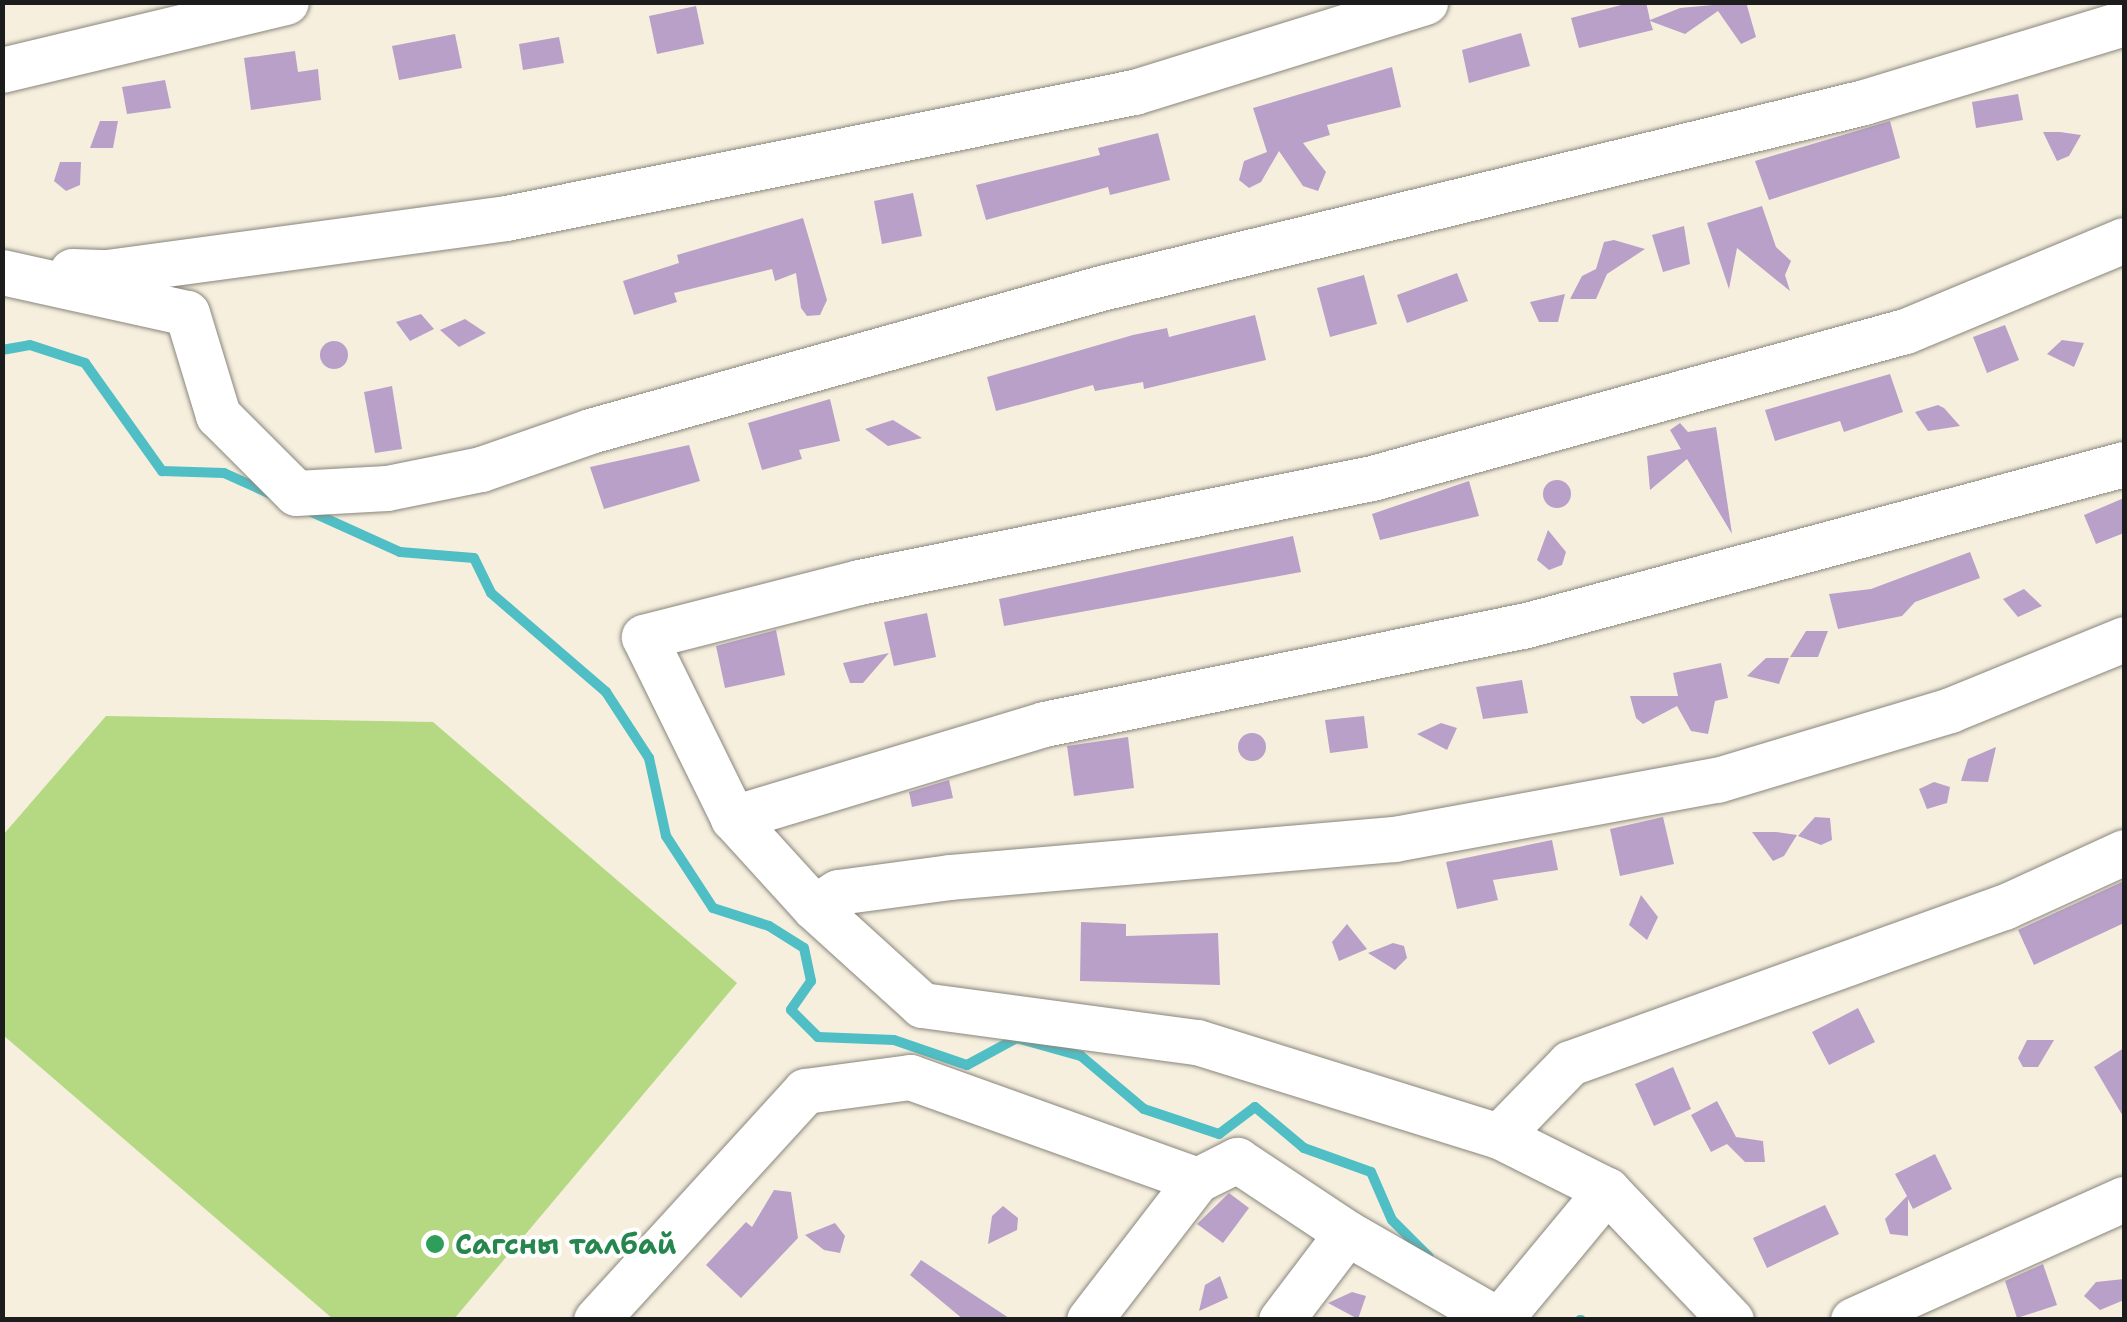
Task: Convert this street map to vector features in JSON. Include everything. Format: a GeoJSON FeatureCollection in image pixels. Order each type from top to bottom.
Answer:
{"type":"FeatureCollection","features":[{"type":"Feature","properties":{"kind":"street"},"geometry":{"type":"LineString","coordinates":[[2,70],[286,2]]}},
{"type":"Feature","properties":{"kind":"street"},"geometry":{"type":"LineString","coordinates":[[2,271],[107,272],[506,218],[1134,92],[1425,2]]}},
{"type":"Feature","properties":{"kind":"street"},"geometry":{"type":"LineString","coordinates":[[2,271],[187,313],[218,415],[296,493],[387,488],[481,469],[590,431],[1102,288],[1864,102],[2124,22]]}},
{"type":"Feature","properties":{"kind":"street"},"geometry":{"type":"LineString","coordinates":[[1732,1320],[1607,1190],[1499,1136],[1196,1042],[922,1005],[814,907],[733,818],[644,637],[859,582],[1372,478],[1905,331],[2124,240]]}},
{"type":"Feature","properties":{"kind":"street"},"geometry":{"type":"LineString","coordinates":[[733,818],[1044,724],[1523,626],[2124,464]]}},
{"type":"Feature","properties":{"kind":"street"},"geometry":{"type":"LineString","coordinates":[[814,907],[838,892],[950,877],[1394,839],[1717,780],[1950,710],[2124,640]]}},
{"type":"Feature","properties":{"kind":"street"},"geometry":{"type":"LineString","coordinates":[[1499,1136],[1570,1063],[2004,908],[2124,852]]}},
{"type":"Feature","properties":{"kind":"street"},"geometry":{"type":"LineString","coordinates":[[596,1320],[806,1091],[910,1076],[1196,1180]]}},
{"type":"Feature","properties":{"kind":"street"},"geometry":{"type":"LineString","coordinates":[[1089,1320],[1196,1180],[1237,1160],[1346,1233],[1499,1320],[1607,1190]]}},
{"type":"Feature","properties":{"kind":"street"},"geometry":{"type":"LineString","coordinates":[[1853,1320],[2124,1199]]}},
{"type":"Feature","properties":{"kind":"street"},"geometry":{"type":"LineString","coordinates":[[1281,1320],[1346,1233]]}},
{"type":"Feature","properties":{"kind":"green space"},"geometry":{"type":"Polygon","coordinates":[[[106,716],[433,722],[737,983],[454,1319],[333,1319],[3,1035],[3,835],[106,716]]]}},
{"type":"Feature","properties":{"kind":"building"},"geometry":{"type":"Polygon","coordinates":[[[1646,2],[1650,20],[1680,8],[1746,2],[1756,37],[1741,44],[1718,11],[1685,34],[1650,21],[1653,30],[1579,48],[1571,18],[1646,2]]]}},
{"type":"Feature","properties":{"kind":"building"},"geometry":{"type":"Polygon","coordinates":[[[696,6],[704,44],[657,54],[649,16],[696,6]]]}},
{"type":"Feature","properties":{"kind":"building"},"geometry":{"type":"Polygon","coordinates":[[[1521,33],[1530,66],[1469,83],[1462,50],[1521,33]]]}},
{"type":"Feature","properties":{"kind":"building"},"geometry":{"type":"Polygon","coordinates":[[[455,34],[462,68],[399,80],[392,46],[455,34]]]}},
{"type":"Feature","properties":{"kind":"building"},"geometry":{"type":"Polygon","coordinates":[[[559,37],[564,63],[523,70],[519,44],[559,37]]]}},
{"type":"Feature","properties":{"kind":"building"},"geometry":{"type":"Polygon","coordinates":[[[295,51],[298,72],[318,69],[321,100],[251,110],[244,58],[295,51]]]}},
{"type":"Feature","properties":{"kind":"building"},"geometry":{"type":"Polygon","coordinates":[[[1392,67],[1401,107],[1327,125],[1330,135],[1303,143],[1326,172],[1318,191],[1303,186],[1279,151],[1261,182],[1249,188],[1239,180],[1244,161],[1267,152],[1253,108],[1392,67]]]}},
{"type":"Feature","properties":{"kind":"building"},"geometry":{"type":"Polygon","coordinates":[[[165,80],[171,108],[127,114],[122,87],[165,80]]]}},
{"type":"Feature","properties":{"kind":"building"},"geometry":{"type":"Polygon","coordinates":[[[2018,94],[2023,120],[1976,128],[1972,102],[2018,94]]]}},
{"type":"Feature","properties":{"kind":"building"},"geometry":{"type":"Polygon","coordinates":[[[100,121],[118,121],[113,148],[90,148],[100,121]]]}},
{"type":"Feature","properties":{"kind":"building"},"geometry":{"type":"Polygon","coordinates":[[[1890,121],[1900,158],[1769,200],[1755,161],[1890,121]]]}},
{"type":"Feature","properties":{"kind":"building"},"geometry":{"type":"Polygon","coordinates":[[[2043,132],[2081,135],[2069,156],[2057,161],[2043,132]]]}},
{"type":"Feature","properties":{"kind":"building"},"geometry":{"type":"Polygon","coordinates":[[[1158,133],[1170,180],[1110,195],[1108,187],[986,220],[976,185],[1100,155],[1098,148],[1158,133]]]}},
{"type":"Feature","properties":{"kind":"building"},"geometry":{"type":"Polygon","coordinates":[[[60,162],[81,162],[80,185],[66,191],[54,181],[60,162]]]}},
{"type":"Feature","properties":{"kind":"building"},"geometry":{"type":"Polygon","coordinates":[[[913,193],[922,236],[882,244],[874,201],[913,193]]]}},
{"type":"Feature","properties":{"kind":"building"},"geometry":{"type":"Polygon","coordinates":[[[1762,206],[1776,247],[1791,261],[1785,275],[1790,291],[1737,248],[1729,289],[1707,223],[1762,206]]]}},
{"type":"Feature","properties":{"kind":"building"},"geometry":{"type":"Polygon","coordinates":[[[803,218],[827,300],[820,315],[807,316],[801,308],[796,273],[775,281],[772,269],[674,293],[677,302],[634,315],[623,281],[679,263],[677,255],[803,218]]]}},
{"type":"Feature","properties":{"kind":"building"},"geometry":{"type":"Polygon","coordinates":[[[1684,226],[1690,264],[1663,272],[1652,235],[1684,226]]]}},
{"type":"Feature","properties":{"kind":"building"},"geometry":{"type":"Polygon","coordinates":[[[1614,240],[1645,249],[1607,274],[1596,299],[1570,299],[1582,276],[1596,269],[1604,242],[1614,240]]]}},
{"type":"Feature","properties":{"kind":"building"},"geometry":{"type":"Polygon","coordinates":[[[1457,273],[1468,301],[1407,323],[1397,295],[1457,273]]]}},
{"type":"Feature","properties":{"kind":"building"},"geometry":{"type":"Polygon","coordinates":[[[1364,275],[1377,324],[1330,337],[1317,288],[1364,275]]]}},
{"type":"Feature","properties":{"kind":"building"},"geometry":{"type":"Polygon","coordinates":[[[1565,294],[1558,322],[1539,322],[1530,302],[1565,294]]]}},
{"type":"Feature","properties":{"kind":"building"},"geometry":{"type":"Polygon","coordinates":[[[421,314],[434,329],[410,341],[396,322],[421,314]]]}},
{"type":"Feature","properties":{"kind":"building"},"geometry":{"type":"Polygon","coordinates":[[[1255,315],[1266,360],[1144,389],[1143,382],[1095,391],[1093,385],[996,411],[987,377],[1133,335],[1167,328],[1169,337],[1255,315]]]}},
{"type":"Feature","properties":{"kind":"building"},"geometry":{"type":"Polygon","coordinates":[[[465,319],[486,333],[459,347],[440,330],[465,319]]]}},
{"type":"Feature","properties":{"kind":"building"},"geometry":{"type":"Polygon","coordinates":[[[2005,325],[2019,360],[1987,373],[1973,337],[2005,325]]]}},
{"type":"Feature","properties":{"kind":"building"},"geometry":{"type":"Polygon","coordinates":[[[2062,340],[2084,343],[2074,367],[2047,354],[2062,340]]]}},
{"type":"Feature","properties":{"kind":"building"},"geometry":{"type":"Polygon","coordinates":[[[334,341],[344,345],[348,355],[344,365],[334,369],[324,365],[320,355],[324,345],[334,341]]]}},
{"type":"Feature","properties":{"kind":"building"},"geometry":{"type":"Polygon","coordinates":[[[1890,374],[1903,412],[1844,432],[1840,421],[1775,441],[1765,410],[1890,374]]]}},
{"type":"Feature","properties":{"kind":"building"},"geometry":{"type":"Polygon","coordinates":[[[392,386],[402,449],[375,453],[364,392],[392,386]]]}},
{"type":"Feature","properties":{"kind":"building"},"geometry":{"type":"Polygon","coordinates":[[[830,399],[840,441],[799,450],[802,459],[762,470],[748,423],[830,399]]]}},
{"type":"Feature","properties":{"kind":"building"},"geometry":{"type":"Polygon","coordinates":[[[1938,405],[1960,426],[1928,431],[1915,412],[1938,405]]]}},
{"type":"Feature","properties":{"kind":"building"},"geometry":{"type":"Polygon","coordinates":[[[893,420],[922,438],[888,446],[865,429],[893,420]]]}},
{"type":"Feature","properties":{"kind":"building"},"geometry":{"type":"Polygon","coordinates":[[[1680,423],[1688,432],[1716,427],[1732,534],[1687,459],[1650,490],[1647,456],[1681,449],[1670,430],[1680,423]]]}},
{"type":"Feature","properties":{"kind":"building"},"geometry":{"type":"Polygon","coordinates":[[[689,445],[700,481],[604,509],[590,467],[689,445]]]}},
{"type":"Feature","properties":{"kind":"building"},"geometry":{"type":"Polygon","coordinates":[[[1557,480],[1567,484],[1571,494],[1567,504],[1557,508],[1547,504],[1543,494],[1547,484],[1557,480]]]}},
{"type":"Feature","properties":{"kind":"building"},"geometry":{"type":"Polygon","coordinates":[[[1469,481],[1479,516],[1380,540],[1372,514],[1469,481]]]}},
{"type":"Feature","properties":{"kind":"building"},"geometry":{"type":"Polygon","coordinates":[[[2124,498],[2124,533],[2096,544],[2084,515],[2124,498]]]}},
{"type":"Feature","properties":{"kind":"building"},"geometry":{"type":"Polygon","coordinates":[[[1548,530],[1566,552],[1562,565],[1549,570],[1537,560],[1548,530]]]}},
{"type":"Feature","properties":{"kind":"building"},"geometry":{"type":"Polygon","coordinates":[[[1293,536],[1301,572],[1004,626],[999,599],[1293,536]]]}},
{"type":"Feature","properties":{"kind":"building"},"geometry":{"type":"Polygon","coordinates":[[[1970,552],[1980,578],[1915,602],[1902,616],[1838,629],[1829,594],[1871,589],[1970,552]]]}},
{"type":"Feature","properties":{"kind":"building"},"geometry":{"type":"Polygon","coordinates":[[[2024,589],[2042,606],[2018,617],[2003,599],[2024,589]]]}},
{"type":"Feature","properties":{"kind":"building"},"geometry":{"type":"Polygon","coordinates":[[[927,613],[936,657],[894,666],[884,622],[927,613]]]}},
{"type":"Feature","properties":{"kind":"building"},"geometry":{"type":"Polygon","coordinates":[[[776,630],[785,675],[725,688],[716,646],[776,630]]]}},
{"type":"Feature","properties":{"kind":"building"},"geometry":{"type":"Polygon","coordinates":[[[1806,631],[1828,631],[1818,657],[1790,657],[1806,631]]]}},
{"type":"Feature","properties":{"kind":"building"},"geometry":{"type":"Polygon","coordinates":[[[889,653],[863,683],[850,683],[843,663],[889,653]]]}},
{"type":"Feature","properties":{"kind":"building"},"geometry":{"type":"Polygon","coordinates":[[[1766,658],[1789,658],[1779,684],[1747,676],[1766,658]]]}},
{"type":"Feature","properties":{"kind":"building"},"geometry":{"type":"Polygon","coordinates":[[[1721,663],[1728,698],[1715,701],[1708,734],[1691,731],[1677,706],[1643,724],[1636,718],[1630,696],[1678,696],[1673,673],[1721,663]]]}},
{"type":"Feature","properties":{"kind":"building"},"geometry":{"type":"Polygon","coordinates":[[[1522,680],[1528,713],[1483,719],[1476,687],[1522,680]]]}},
{"type":"Feature","properties":{"kind":"building"},"geometry":{"type":"Polygon","coordinates":[[[1364,716],[1368,748],[1330,753],[1325,720],[1364,716]]]}},
{"type":"Feature","properties":{"kind":"building"},"geometry":{"type":"Polygon","coordinates":[[[1441,723],[1457,728],[1447,750],[1417,734],[1441,723]]]}},
{"type":"Feature","properties":{"kind":"building"},"geometry":{"type":"Polygon","coordinates":[[[1252,733],[1262,737],[1266,747],[1262,757],[1252,761],[1242,757],[1238,747],[1242,737],[1252,733]]]}},
{"type":"Feature","properties":{"kind":"building"},"geometry":{"type":"Polygon","coordinates":[[[1128,737],[1134,788],[1074,796],[1067,746],[1128,737]]]}},
{"type":"Feature","properties":{"kind":"building"},"geometry":{"type":"Polygon","coordinates":[[[1996,747],[1988,782],[1961,781],[1968,759],[1996,747]]]}},
{"type":"Feature","properties":{"kind":"building"},"geometry":{"type":"Polygon","coordinates":[[[949,780],[953,798],[912,807],[909,792],[949,780]]]}},
{"type":"Feature","properties":{"kind":"building"},"geometry":{"type":"Polygon","coordinates":[[[1934,782],[1950,787],[1947,803],[1927,809],[1919,789],[1934,782]]]}},
{"type":"Feature","properties":{"kind":"building"},"geometry":{"type":"Polygon","coordinates":[[[1663,817],[1674,864],[1620,876],[1610,829],[1663,817]]]}},
{"type":"Feature","properties":{"kind":"building"},"geometry":{"type":"Polygon","coordinates":[[[1815,817],[1830,818],[1832,840],[1821,845],[1798,836],[1815,817]]]}},
{"type":"Feature","properties":{"kind":"building"},"geometry":{"type":"Polygon","coordinates":[[[1752,832],[1797,835],[1784,856],[1773,861],[1752,832]]]}},
{"type":"Feature","properties":{"kind":"building"},"geometry":{"type":"Polygon","coordinates":[[[1552,840],[1558,870],[1493,880],[1498,900],[1457,909],[1446,862],[1552,840]]]}},
{"type":"Feature","properties":{"kind":"building"},"geometry":{"type":"Polygon","coordinates":[[[2124,881],[2124,923],[2034,965],[2018,930],[2124,881]]]}},
{"type":"Feature","properties":{"kind":"building"},"geometry":{"type":"Polygon","coordinates":[[[1641,895],[1658,917],[1647,940],[1629,925],[1641,895]]]}},
{"type":"Feature","properties":{"kind":"building"},"geometry":{"type":"Polygon","coordinates":[[[1081,922],[1126,924],[1126,936],[1218,933],[1220,985],[1080,981],[1081,922]]]}},
{"type":"Feature","properties":{"kind":"building"},"geometry":{"type":"Polygon","coordinates":[[[1347,924],[1367,949],[1339,961],[1332,942],[1347,924]]]}},
{"type":"Feature","properties":{"kind":"building"},"geometry":{"type":"Polygon","coordinates":[[[1393,943],[1404,946],[1407,958],[1395,970],[1368,953],[1393,943]]]}},
{"type":"Feature","properties":{"kind":"building"},"geometry":{"type":"Polygon","coordinates":[[[1858,1008],[1875,1042],[1829,1065],[1812,1032],[1858,1008]]]}},
{"type":"Feature","properties":{"kind":"building"},"geometry":{"type":"Polygon","coordinates":[[[2027,1040],[2054,1040],[2038,1067],[2023,1067],[2018,1058],[2027,1040]]]}},
{"type":"Feature","properties":{"kind":"building"},"geometry":{"type":"Polygon","coordinates":[[[2124,1048],[2124,1118],[2094,1067],[2124,1048]]]}},
{"type":"Feature","properties":{"kind":"building"},"geometry":{"type":"Polygon","coordinates":[[[1673,1067],[1691,1109],[1654,1126],[1635,1084],[1673,1067]]]}},
{"type":"Feature","properties":{"kind":"building"},"geometry":{"type":"Polygon","coordinates":[[[1717,1101],[1736,1137],[1763,1141],[1765,1162],[1745,1162],[1727,1144],[1711,1152],[1691,1115],[1717,1101]]]}},
{"type":"Feature","properties":{"kind":"building"},"geometry":{"type":"Polygon","coordinates":[[[1935,1154],[1952,1189],[1913,1209],[1908,1199],[1908,1236],[1890,1234],[1885,1219],[1907,1196],[1895,1174],[1935,1154]]]}},
{"type":"Feature","properties":{"kind":"building"},"geometry":{"type":"Polygon","coordinates":[[[774,1190],[791,1192],[798,1238],[741,1298],[706,1265],[746,1222],[752,1227],[774,1190]]]}},
{"type":"Feature","properties":{"kind":"building"},"geometry":{"type":"Polygon","coordinates":[[[1229,1193],[1249,1208],[1223,1243],[1197,1224],[1229,1193]]]}},
{"type":"Feature","properties":{"kind":"building"},"geometry":{"type":"Polygon","coordinates":[[[1825,1205],[1839,1234],[1767,1268],[1753,1238],[1825,1205]]]}},
{"type":"Feature","properties":{"kind":"building"},"geometry":{"type":"Polygon","coordinates":[[[1003,1206],[1018,1218],[1017,1230],[988,1244],[992,1216],[1003,1206]]]}},
{"type":"Feature","properties":{"kind":"building"},"geometry":{"type":"Polygon","coordinates":[[[835,1223],[845,1236],[840,1253],[824,1250],[805,1235],[835,1223]]]}},
{"type":"Feature","properties":{"kind":"building"},"geometry":{"type":"Polygon","coordinates":[[[921,1260],[1012,1320],[964,1320],[910,1275],[921,1260]]]}},
{"type":"Feature","properties":{"kind":"building"},"geometry":{"type":"Polygon","coordinates":[[[2043,1264],[2057,1305],[2017,1318],[2005,1281],[2043,1264]]]}},
{"type":"Feature","properties":{"kind":"building"},"geometry":{"type":"Polygon","coordinates":[[[1220,1276],[1228,1298],[1199,1311],[1205,1285],[1220,1276]]]}},
{"type":"Feature","properties":{"kind":"building"},"geometry":{"type":"Polygon","coordinates":[[[2124,1279],[2124,1300],[2100,1310],[2084,1296],[2096,1282],[2124,1279]]]}},
{"type":"Feature","properties":{"kind":"building"},"geometry":{"type":"Polygon","coordinates":[[[1352,1292],[1366,1296],[1358,1319],[1328,1303],[1352,1292]]]}},
{"type":"Feature","properties":{"kind":"waterway"},"geometry":{"type":"LineString","coordinates":[[2,350],[30,345],[85,363],[162,471],[224,473],[273,495]]}},
{"type":"Feature","properties":{"kind":"waterway"},"geometry":{"type":"LineString","coordinates":[[307,510],[400,552],[474,558],[491,593],[606,692],[649,758],[666,836],[713,908],[769,926],[804,948],[811,981],[791,1010],[818,1037],[894,1040],[967,1065],[1017,1038],[1081,1056],[1144,1109],[1219,1134],[1255,1107],[1304,1148],[1371,1172],[1392,1220],[1429,1257]]}},
{"type":"Feature","properties":{"kind":"place","name":"Сагсны талбай"},"geometry":{"type":"Point","coordinates":[435,1244]}}]}
